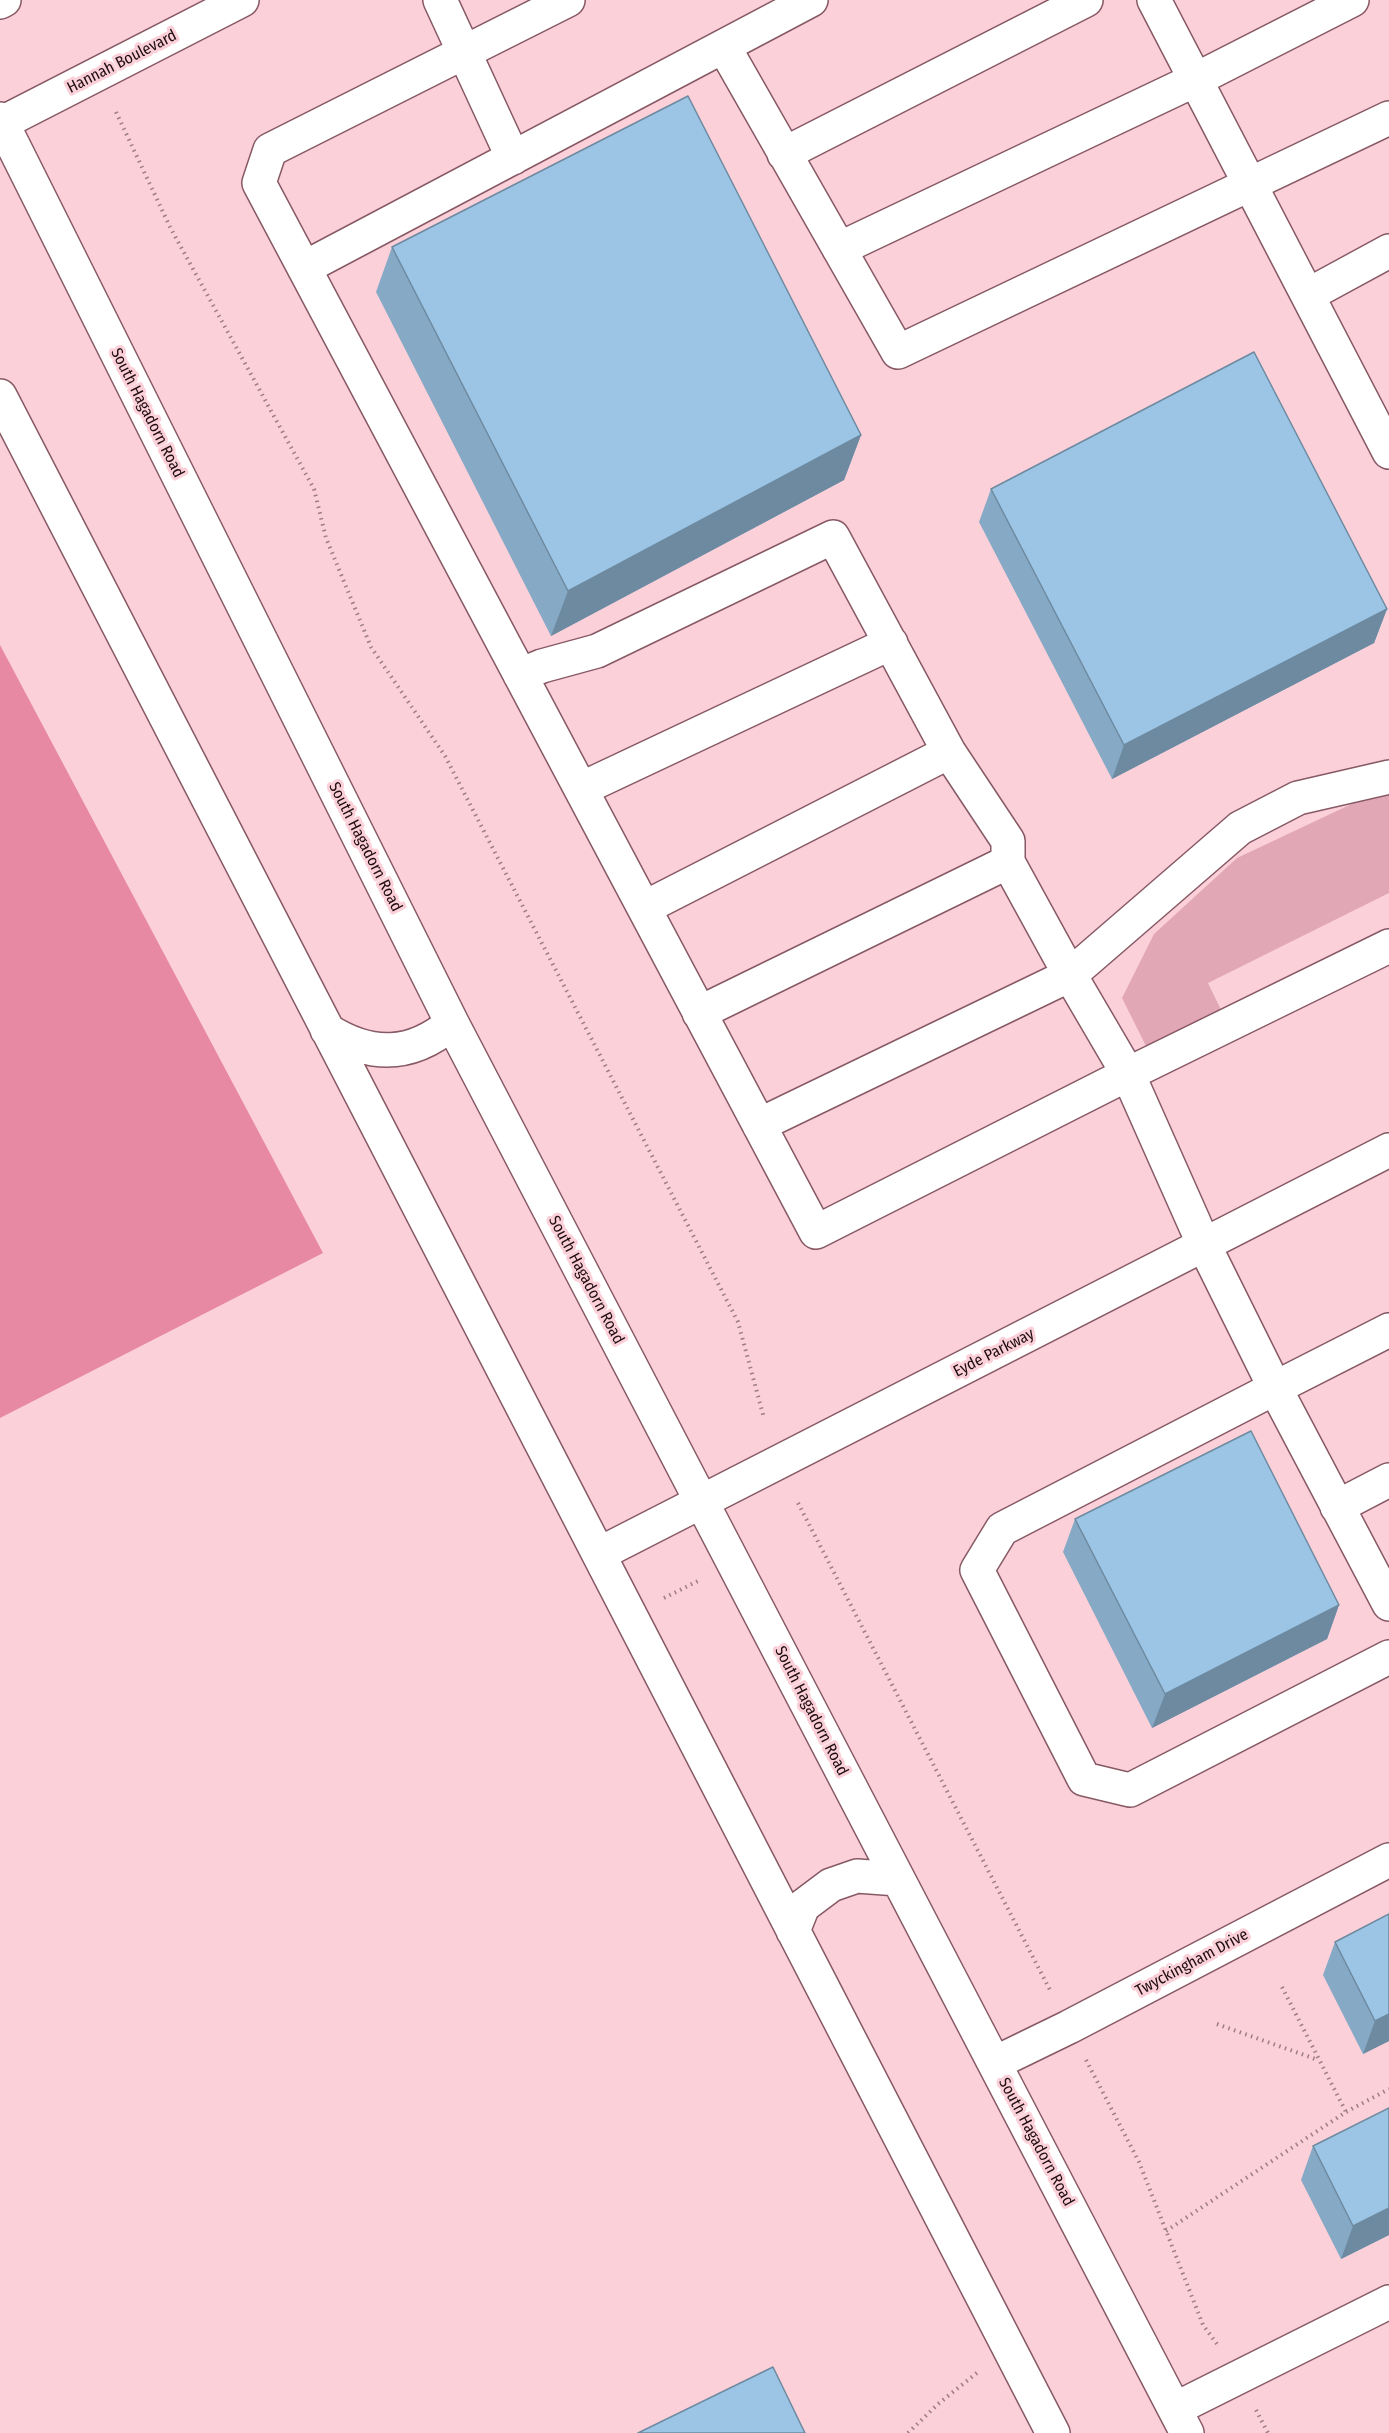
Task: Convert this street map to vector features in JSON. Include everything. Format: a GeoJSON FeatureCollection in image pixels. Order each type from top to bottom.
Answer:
{"type":"FeatureCollection","features":[{"type":"Feature","properties":{"kind":"street","name":"Hannah Boulevard"},"geometry":{"type":"LineString","coordinates":[[1,122],[242,0]]}},
{"type":"Feature","properties":{"kind":"street"},"geometry":{"type":"LineString","coordinates":[[440,0],[513,158]]}},
{"type":"Feature","properties":{"kind":"street"},"geometry":{"type":"LineString","coordinates":[[568,0],[270,150],[259,183],[816,1232],[1128,1074],[1389,946]]}},
{"type":"Feature","properties":{"kind":"street"},"geometry":{"type":"LineString","coordinates":[[304,268],[811,0]]}},
{"type":"Feature","properties":{"kind":"street"},"geometry":{"type":"LineString","coordinates":[[784,154],[1086,0]]}},
{"type":"Feature","properties":{"kind":"street"},"geometry":{"type":"LineString","coordinates":[[1154,0],[1308,295],[1378,406],[1389,452]]}},
{"type":"Feature","properties":{"kind":"street"},"geometry":{"type":"LineString","coordinates":[[839,249],[1195,80],[1352,0]]}},
{"type":"Feature","properties":{"kind":"street"},"geometry":{"type":"LineString","coordinates":[[724,47],[898,352],[1389,118]]}},
{"type":"Feature","properties":{"kind":"street","name":"South Hagadorn Road"},"geometry":{"type":"LineString","coordinates":[[1,122],[452,1023],[1181,2421]]}},
{"type":"Feature","properties":{"kind":"street"},"geometry":{"type":"LineString","coordinates":[[1308,295],[1389,251]]}},
{"type":"Feature","properties":{"kind":"street"},"geometry":{"type":"LineString","coordinates":[[0,396],[1053,2433]]}},
{"type":"Feature","properties":{"kind":"street"},"geometry":{"type":"LineString","coordinates":[[520,675],[542,666],[597,651],[833,537],[949,752],[1008,841],[1008,862],[1128,1074],[1204,1245],[1275,1388],[1389,1604]]}},
{"type":"Feature","properties":{"kind":"street"},"geometry":{"type":"LineString","coordinates":[[581,789],[891,643]]}},
{"type":"Feature","properties":{"kind":"street"},"geometry":{"type":"LineString","coordinates":[[644,908],[949,752]]}},
{"type":"Feature","properties":{"kind":"street"},"geometry":{"type":"LineString","coordinates":[[759,1125],[1070,975],[1240,828],[1298,798],[1389,777]]}},
{"type":"Feature","properties":{"kind":"street"},"geometry":{"type":"LineString","coordinates":[[699,1013],[1008,862]]}},
{"type":"Feature","properties":{"kind":"street"},"geometry":{"type":"LineString","coordinates":[[327,1030],[345,1041],[364,1048],[385,1051],[406,1048],[422,1042],[438,1034],[452,1023]]}},
{"type":"Feature","properties":{"kind":"street","name":"Eyde Parkway"},"geometry":{"type":"LineString","coordinates":[[599,1554],[1389,1150]]}},
{"type":"Feature","properties":{"kind":"street"},"geometry":{"type":"LineString","coordinates":[[1389,1330],[1002,1529],[977,1570],[1084,1779],[1130,1790],[1389,1657]]}},
{"type":"Feature","properties":{"kind":"street"},"geometry":{"type":"LineString","coordinates":[[1337,1507],[1389,1480]]}},
{"type":"Feature","properties":{"kind":"street","name":"Twyckingham Drive"},"geometry":{"type":"LineString","coordinates":[[995,2063],[1069,2027],[1389,1860]]}},
{"type":"Feature","properties":{"kind":"street"},"geometry":{"type":"LineString","coordinates":[[793,1930],[803,1906],[831,1885],[857,1876],[898,1879]]}},
{"type":"Feature","properties":{"kind":"street"},"geometry":{"type":"LineString","coordinates":[[1181,2421],[1239,2378],[1389,2302]]}},
{"type":"Feature","properties":{"kind":"path"},"geometry":{"type":"LineString","coordinates":[[116,112],[170,227],[314,489],[326,538],[371,647],[446,756],[738,1322],[764,1418]]}},
{"type":"Feature","properties":{"kind":"path"},"geometry":{"type":"LineString","coordinates":[[798,1503],[1139,2162],[1203,2325],[1232,2365],[1268,2433]]}},
{"type":"Feature","properties":{"kind":"path"},"geometry":{"type":"LineString","coordinates":[[655,1602],[702,1578]]}},
{"type":"Feature","properties":{"kind":"path"},"geometry":{"type":"LineString","coordinates":[[1282,1987],[1346,2112]]}},
{"type":"Feature","properties":{"kind":"path"},"geometry":{"type":"LineString","coordinates":[[1217,2024],[1319,2060]]}},
{"type":"Feature","properties":{"kind":"path"},"geometry":{"type":"LineString","coordinates":[[1166,2231],[1346,2112],[1389,2089]]}},
{"type":"Feature","properties":{"kind":"path"},"geometry":{"type":"LineString","coordinates":[[908,2433],[938,2404],[1009,2347]]}},
{"type":"Feature","properties":{"kind":"shaded area"},"geometry":{"type":"Polygon","coordinates":[[[0,645],[323,1253],[0,1418],[0,645]]]}},
{"type":"Feature","properties":{"kind":"shaded area"},"geometry":{"type":"Polygon","coordinates":[[[1389,795],[1389,893],[1208,983],[1223,1014],[1148,1050],[1122,998],[1154,934],[1237,858],[1360,800],[1389,795]]]}},
{"type":"Feature","properties":{"kind":"building"},"geometry":{"type":"Polygon","coordinates":[[[688,96],[861,435],[568,591],[392,247],[688,96]]]}},
{"type":"Feature","properties":{"kind":"building"},"geometry":{"type":"Polygon","coordinates":[[[1254,352],[1387,609],[1124,745],[991,489],[1254,352]]]}},
{"type":"Feature","properties":{"kind":"building"},"geometry":{"type":"Polygon","coordinates":[[[1251,1431],[1339,1605],[1165,1694],[1075,1519],[1251,1431]]]}},
{"type":"Feature","properties":{"kind":"building"},"geometry":{"type":"Polygon","coordinates":[[[1389,1914],[1389,2014],[1375,2021],[1335,1942],[1389,1914]]]}},
{"type":"Feature","properties":{"kind":"building"},"geometry":{"type":"Polygon","coordinates":[[[1389,2108],[1389,2208],[1353,2226],[1313,2146],[1389,2108]]]}},
{"type":"Feature","properties":{"kind":"building"},"geometry":{"type":"Polygon","coordinates":[[[773,2367],[805,2433],[638,2433],[773,2367]]]}}]}
